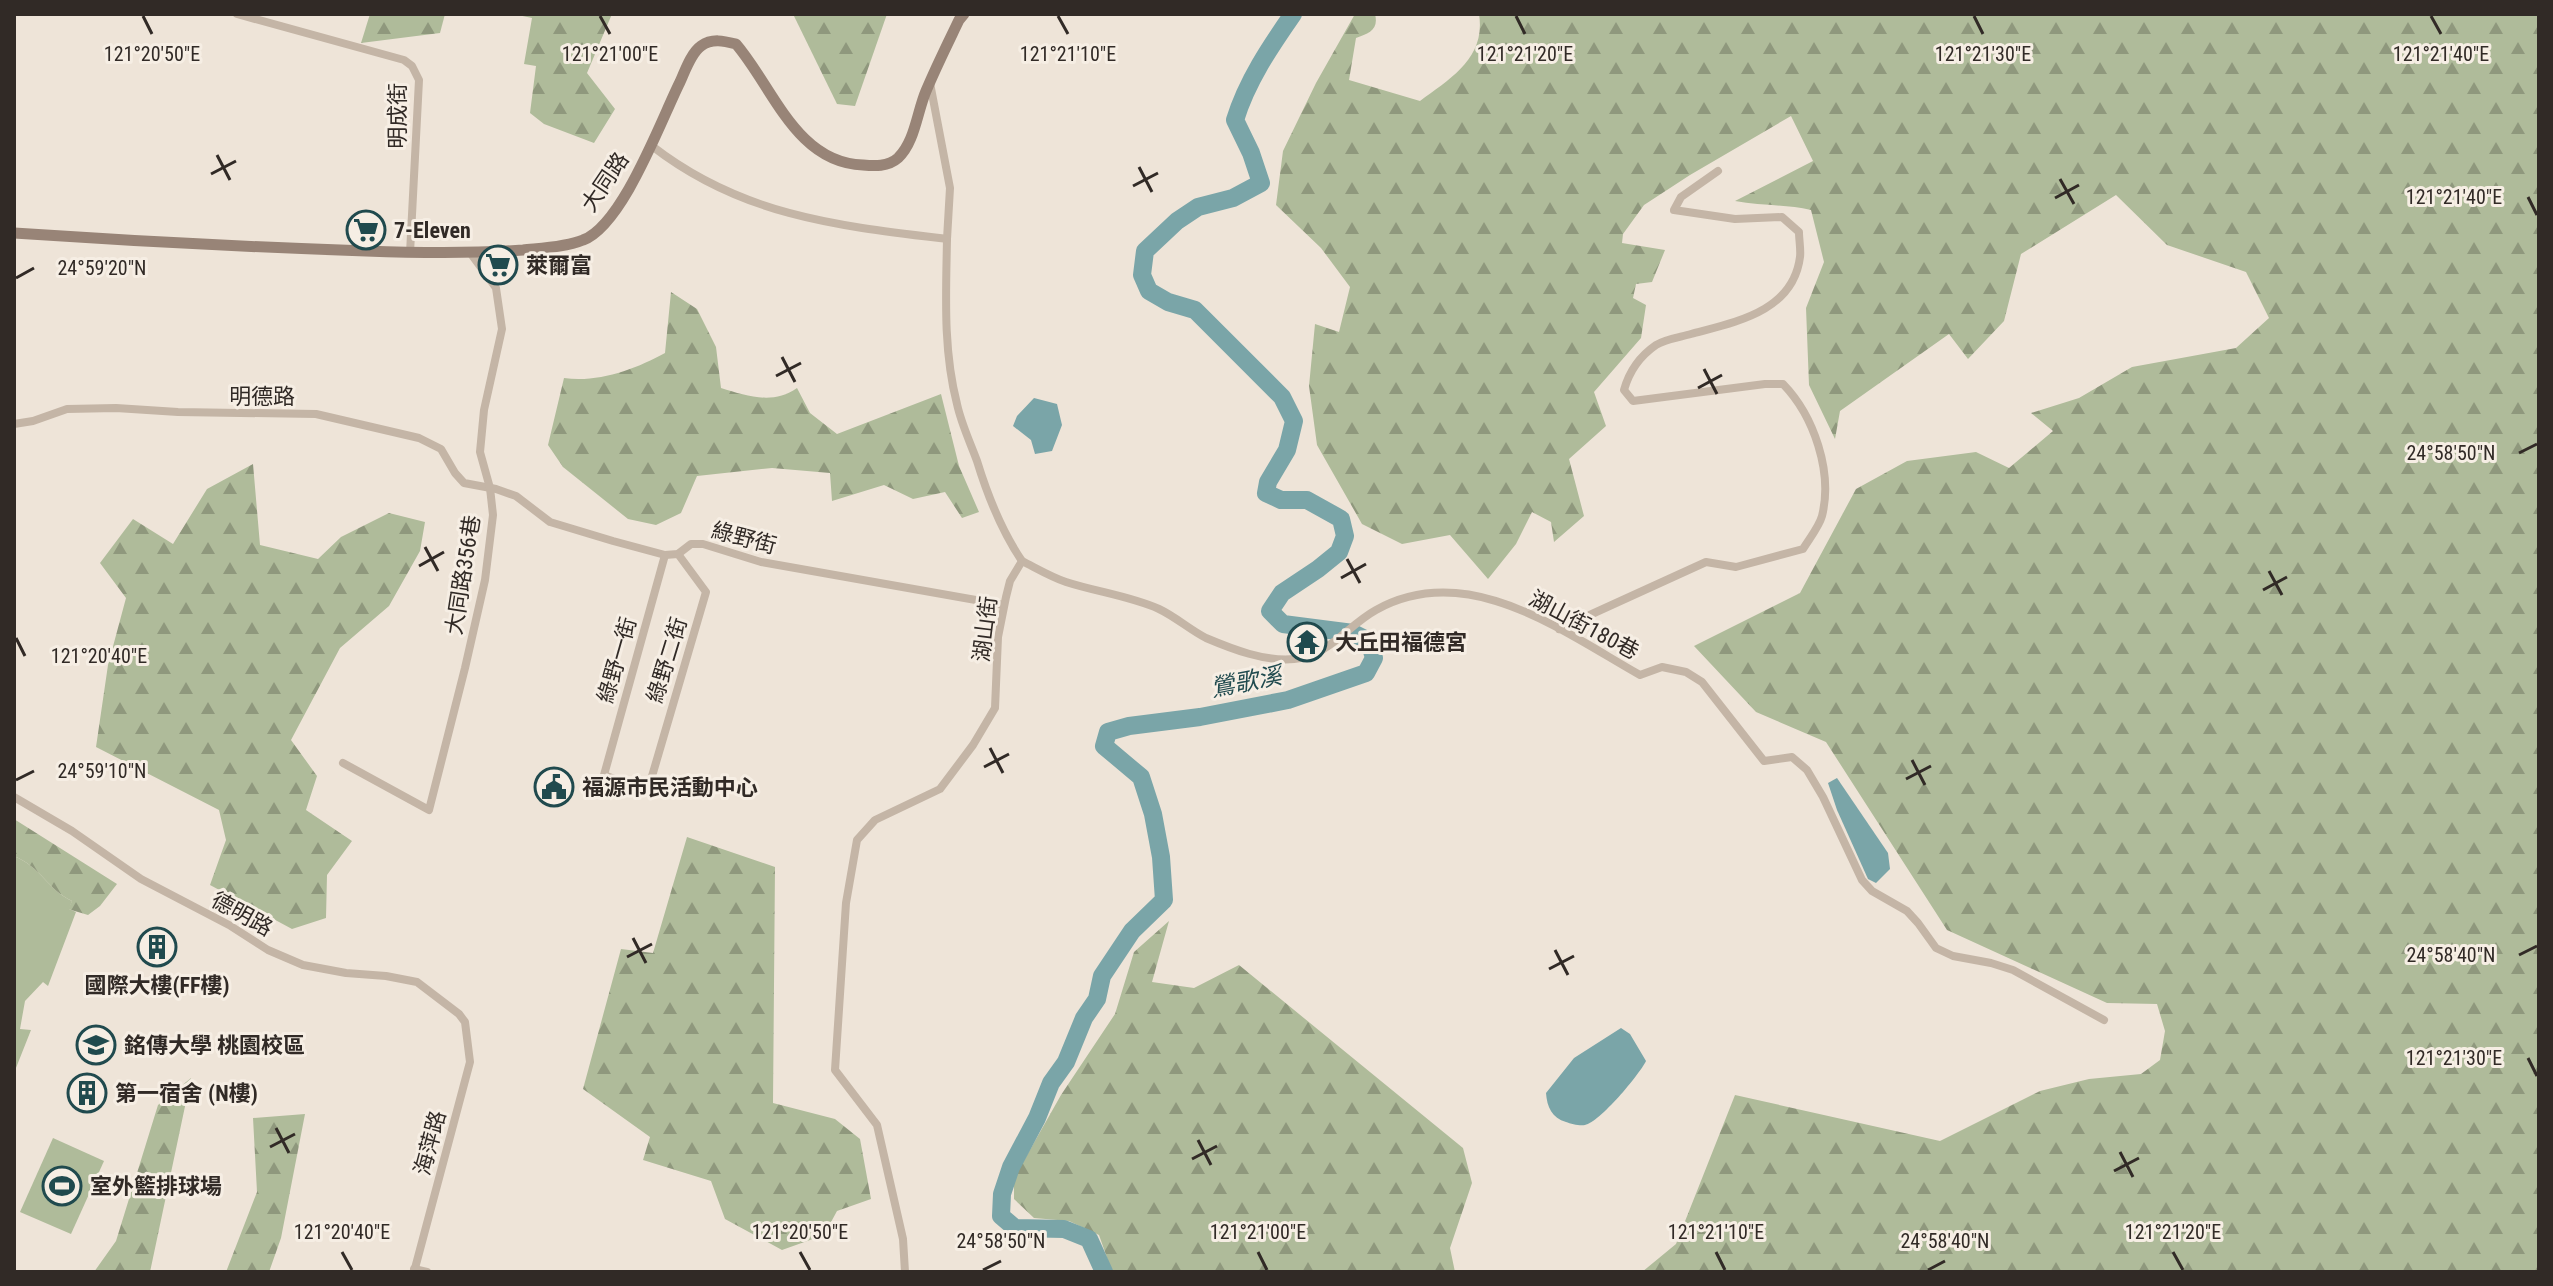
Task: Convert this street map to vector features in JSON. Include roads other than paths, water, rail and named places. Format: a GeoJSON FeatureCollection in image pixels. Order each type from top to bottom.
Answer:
{"type":"FeatureCollection","features":[{"type":"Feature","properties":{"kind":"street","name":"明成街"},"geometry":{"type":"LineString","coordinates":[[237,14],[404,60],[412,66],[419,80],[410,253]]}},
{"type":"Feature","properties":{"kind":"street","name":"大同路"},"geometry":{"type":"LineString","coordinates":[[14,233],[114,240],[471,254],[544,248],[585,240],[610,218],[652,146],[699,47],[722,40],[736,44],[814,150],[856,165],[886,165],[897,159],[906,146],[930,82],[964,14]]}},
{"type":"Feature","properties":{"kind":"street"},"geometry":{"type":"LineString","coordinates":[[930,82],[950,188],[945,310],[957,405],[994,510],[1022,561]]}},
{"type":"Feature","properties":{"kind":"street"},"geometry":{"type":"LineString","coordinates":[[652,146],[708,184],[797,215],[843,227],[947,239]]}},
{"type":"Feature","properties":{"kind":"street"},"geometry":{"type":"LineString","coordinates":[[1559,629],[1706,562],[1736,567],[1803,549],[1822,518],[1825,484],[1816,438],[1792,393],[1783,384],[1633,401],[1624,390],[1635,365],[1657,344],[1754,317],[1779,299],[1792,282],[1800,257],[1799,232],[1782,217],[1735,219],[1674,210],[1681,197],[1718,171]]}},
{"type":"Feature","properties":{"kind":"street","name":"大同路356巷"},"geometry":{"type":"LineString","coordinates":[[343,763],[429,810],[485,580],[493,515],[490,488],[480,452],[484,410],[502,329],[496,288],[471,254]]}},
{"type":"Feature","properties":{"kind":"street","name":"明德路"},"geometry":{"type":"LineString","coordinates":[[14,424],[67,409],[316,414],[419,438],[441,449],[464,483],[490,488]]}},
{"type":"Feature","properties":{"kind":"street","name":"綠野街"},"geometry":{"type":"LineString","coordinates":[[490,488],[516,496],[550,522],[665,555],[678,554],[691,544],[703,544],[761,562],[1004,605]]}},
{"type":"Feature","properties":{"kind":"street","name":"綠野二街"},"geometry":{"type":"LineString","coordinates":[[604,775],[630,785],[650,783],[706,592],[678,554]]}},
{"type":"Feature","properties":{"kind":"street","name":"綠野一街"},"geometry":{"type":"LineString","coordinates":[[604,775],[665,555]]}},
{"type":"Feature","properties":{"kind":"street","name":"湖山街180巷"},"geometry":{"type":"LineString","coordinates":[[1022,561],[1062,581],[1160,609],[1205,637],[1250,654],[1295,659],[1321,652],[1377,609],[1414,595],[1472,593],[1501,601],[1559,629],[1640,675],[1662,667],[1686,672],[1702,682],[1764,761],[1792,757],[1807,770],[1862,880],[1872,891],[1907,911],[1936,948],[1953,956],[2013,970],[2104,1020]]}},
{"type":"Feature","properties":{"kind":"street","name":"湖山街"},"geometry":{"type":"LineString","coordinates":[[905,1272],[903,1239],[877,1125],[835,1070],[846,903],[857,840],[875,820],[940,789],[973,745],[995,708],[998,637],[1010,581],[1022,561]]}},
{"type":"Feature","properties":{"kind":"street","name":"德明路"},"geometry":{"type":"LineString","coordinates":[[14,797],[72,831],[141,879],[229,925],[268,950],[303,965],[417,982],[465,1022]]}},
{"type":"Feature","properties":{"kind":"street","name":"海萍路"},"geometry":{"type":"LineString","coordinates":[[414,1271],[470,1062],[465,1022]]}},
{"type":"Feature","properties":{"kind":"street"},"geometry":{"type":"LineString","coordinates":[[414,1271],[427,1272]]}},
{"type":"Feature","properties":{"kind":"water"},"geometry":{"type":"Polygon","coordinates":[[[1034,398],[1057,404],[1062,425],[1052,451],[1035,454],[1031,440],[1013,426],[1017,416],[1034,398]]]}},
{"type":"Feature","properties":{"kind":"water"},"geometry":{"type":"Polygon","coordinates":[[[1837,778],[1888,853],[1890,869],[1876,883],[1868,879],[1837,810],[1828,783],[1837,778]]]}},
{"type":"Feature","properties":{"kind":"water"},"geometry":{"type":"Polygon","coordinates":[[[1621,1028],[1630,1034],[1646,1061],[1642,1068],[1592,1122],[1578,1125],[1557,1118],[1549,1107],[1546,1093],[1574,1058],[1621,1028]]]}},
{"type":"Feature","properties":{"kind":"waterway","name":"鶯歌溪"},"geometry":{"type":"LineString","coordinates":[[1104,1272],[1089,1239],[1064,1229],[1015,1228],[1001,1216],[1002,1194],[1011,1167],[1037,1118],[1051,1083],[1066,1062],[1084,1018],[1097,999],[1102,976],[1132,931],[1164,900],[1161,857],[1153,814],[1141,777],[1104,746],[1108,732],[1288,700],[1366,673],[1374,658],[1369,641],[1353,633],[1283,624],[1270,611],[1282,593],[1339,552],[1345,536],[1341,519],[1307,500],[1281,500],[1266,493],[1268,482],[1287,450],[1294,421],[1282,397],[1195,310],[1168,302],[1149,291],[1142,275],[1145,251],[1177,221],[1198,207],[1233,198],[1261,183],[1235,120],[1253,78],[1293,14]]}},
{"type":"Feature","properties":{"kind":"place","name":"7-Eleven"},"geometry":{"type":"Point","coordinates":[366,230]}},
{"type":"Feature","properties":{"kind":"place","name":"萊爾富"},"geometry":{"type":"Point","coordinates":[498,265]}},
{"type":"Feature","properties":{"kind":"place","name":"大丘田福德宮"},"geometry":{"type":"Point","coordinates":[1307,642]}},
{"type":"Feature","properties":{"kind":"place","name":"福源市民活動中心"},"geometry":{"type":"Point","coordinates":[554,787]}},
{"type":"Feature","properties":{"kind":"place","name":"國際大樓(FF樓)"},"geometry":{"type":"Point","coordinates":[157,947]}},
{"type":"Feature","properties":{"kind":"place","name":"銘傳大學 桃園校區"},"geometry":{"type":"Point","coordinates":[96,1045]}},
{"type":"Feature","properties":{"kind":"place","name":"第一宿舍 (N樓)"},"geometry":{"type":"Point","coordinates":[87,1093]}},
{"type":"Feature","properties":{"kind":"place","name":"室外籃排球場"},"geometry":{"type":"Point","coordinates":[62,1186]}}]}
